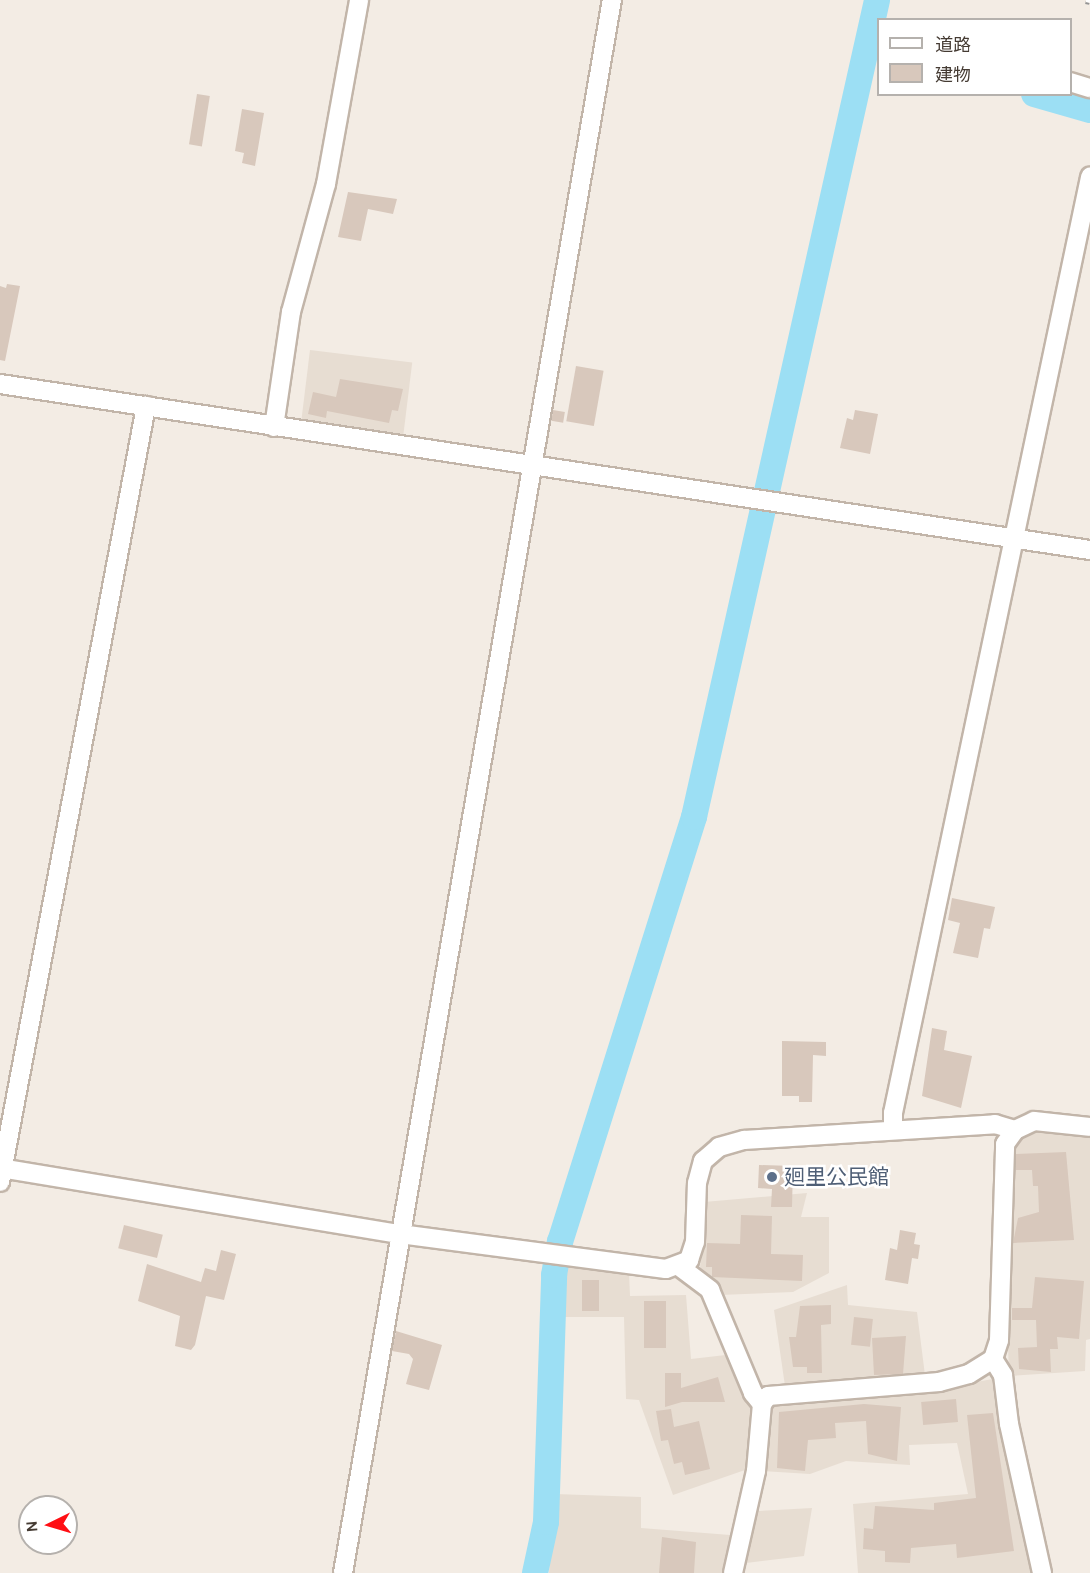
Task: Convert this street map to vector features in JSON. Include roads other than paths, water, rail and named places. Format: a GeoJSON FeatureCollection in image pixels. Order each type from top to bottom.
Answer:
{"type":"FeatureCollection","features":[{"type":"Feature","properties":{"kind":"street"},"geometry":{"type":"LineString","coordinates":[[274,427],[291,312],[326,184],[359,0]]}},
{"type":"Feature","properties":{"kind":"street"},"geometry":{"type":"LineString","coordinates":[[343,1573],[612,0]]}},
{"type":"Feature","properties":{"kind":"street"},"geometry":{"type":"LineString","coordinates":[[1072,82],[1090,88]]}},
{"type":"Feature","properties":{"kind":"street"},"geometry":{"type":"LineString","coordinates":[[893,1130],[892,1113],[1090,177]]}},
{"type":"Feature","properties":{"kind":"street"},"geometry":{"type":"LineString","coordinates":[[0,384],[1090,550]]}},
{"type":"Feature","properties":{"kind":"street"},"geometry":{"type":"LineString","coordinates":[[146,406],[1,1173],[545,1255],[666,1269],[680,1267],[689,1260],[695,1242],[697,1183],[703,1161],[719,1147],[744,1140],[995,1124],[1015,1130]]}},
{"type":"Feature","properties":{"kind":"street"},"geometry":{"type":"LineString","coordinates":[[733,1573],[756,1471],[762,1404],[768,1396],[939,1382],[969,1374],[993,1359],[999,1340],[1002,1167],[1005,1144],[1015,1130],[1034,1121],[1090,1127]]}},
{"type":"Feature","properties":{"kind":"street"},"geometry":{"type":"LineString","coordinates":[[680,1267],[710,1290],[753,1394],[762,1404]]}},
{"type":"Feature","properties":{"kind":"street"},"geometry":{"type":"LineString","coordinates":[[993,1359],[1003,1376],[1009,1424],[1042,1573]]}},
{"type":"Feature","properties":{"kind":"waterway"},"geometry":{"type":"LineString","coordinates":[[535,1573],[546,1522],[554,1275],[560,1242],[694,817],[877,0]]}},
{"type":"Feature","properties":{"kind":"waterway"},"geometry":{"type":"LineString","coordinates":[[1041,96],[1090,110]]}},
{"type":"Feature","properties":{"kind":"railway"},"geometry":{"type":"LineString","coordinates":[[1086,0],[1090,1]]}},
{"type":"Feature","properties":{"kind":"place","name":"廻里公民館"},"geometry":{"type":"Point","coordinates":[772,1177]}}]}
